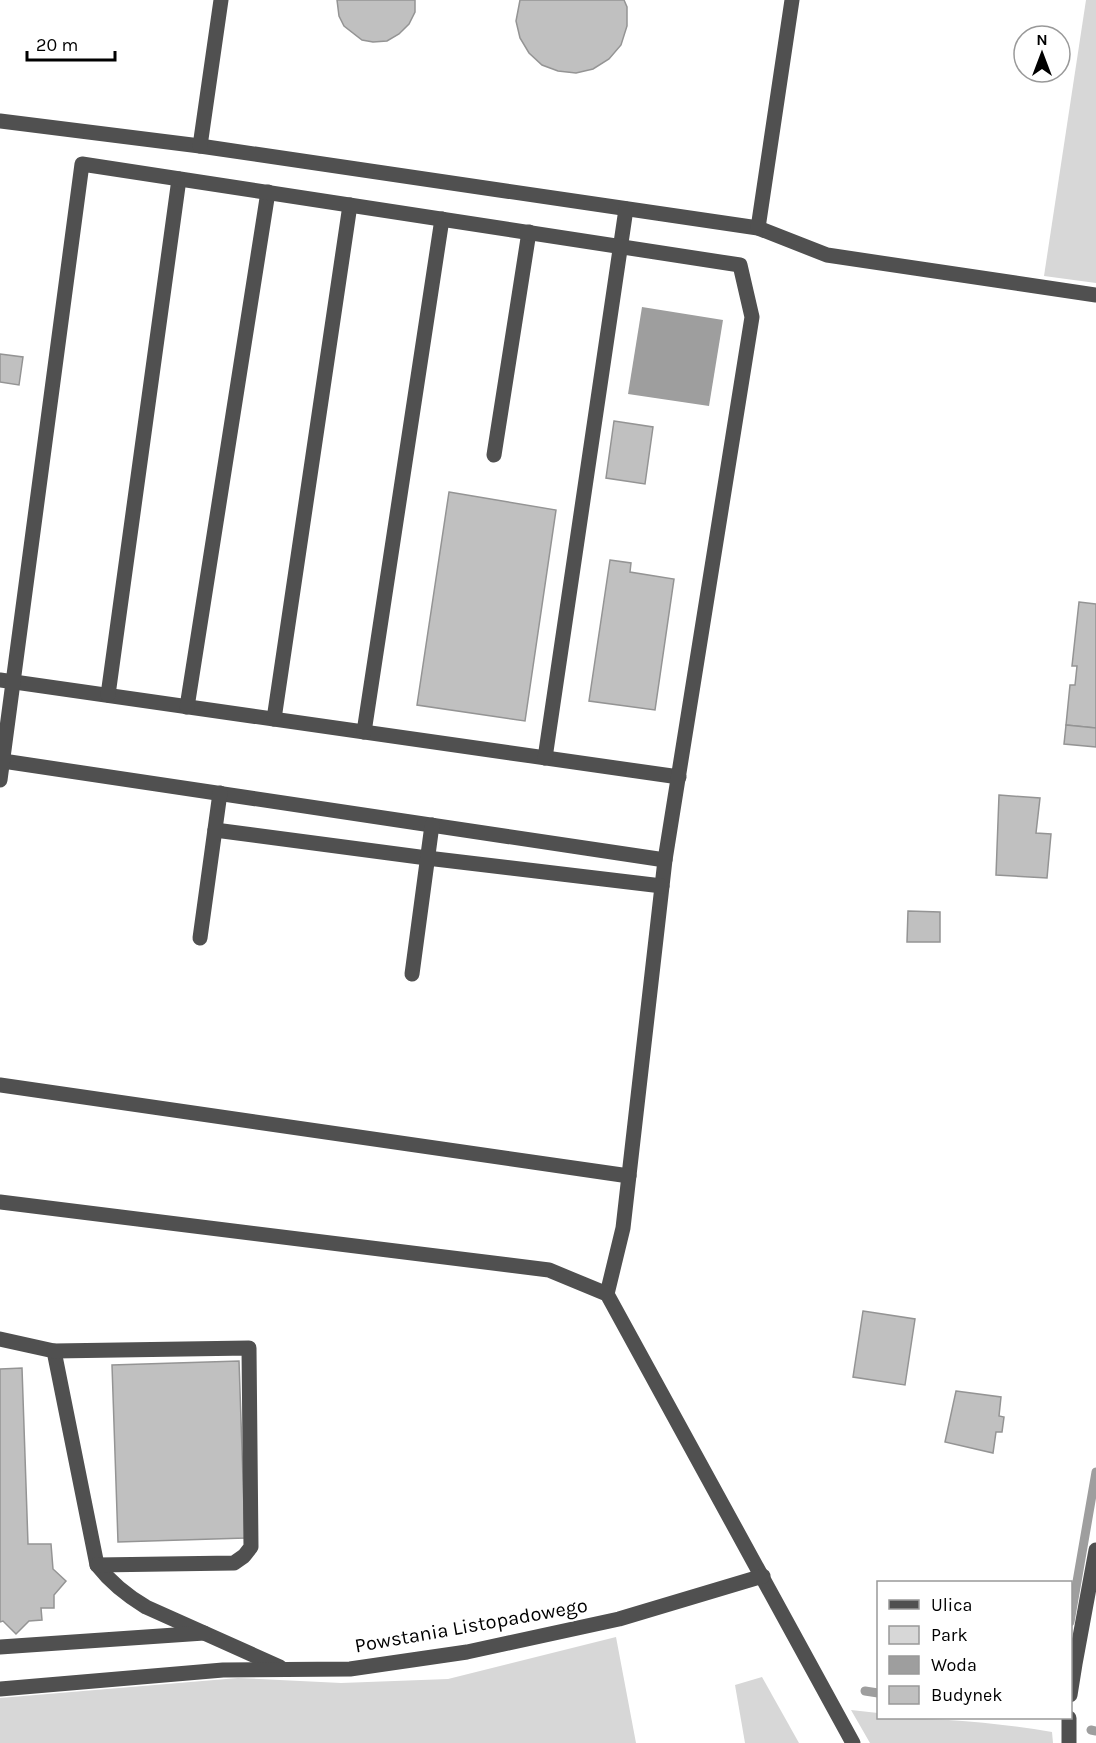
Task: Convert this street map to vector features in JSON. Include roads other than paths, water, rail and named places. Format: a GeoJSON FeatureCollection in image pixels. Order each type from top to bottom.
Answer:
{"type":"FeatureCollection","features":[{"type":"Feature","properties":{"kind":"street"},"geometry":{"type":"LineString","coordinates":[[200,146],[221,0]]}},
{"type":"Feature","properties":{"kind":"street"},"geometry":{"type":"LineString","coordinates":[[758,228],[792,0]]}},
{"type":"Feature","properties":{"kind":"street"},"geometry":{"type":"LineString","coordinates":[[0,121],[200,146],[758,228],[827,255],[1096,295]]}},
{"type":"Feature","properties":{"kind":"street"},"geometry":{"type":"LineString","coordinates":[[0,780],[7,681],[82,164],[740,265],[752,317],[665,860],[623,1228],[607,1294]]}},
{"type":"Feature","properties":{"kind":"street"},"geometry":{"type":"LineString","coordinates":[[108,695],[179,178]]}},
{"type":"Feature","properties":{"kind":"street"},"geometry":{"type":"LineString","coordinates":[[187,707],[268,192]]}},
{"type":"Feature","properties":{"kind":"street"},"geometry":{"type":"LineString","coordinates":[[274,719],[350,205]]}},
{"type":"Feature","properties":{"kind":"street"},"geometry":{"type":"LineString","coordinates":[[545,758],[626,209]]}},
{"type":"Feature","properties":{"kind":"street"},"geometry":{"type":"LineString","coordinates":[[364,732],[442,219]]}},
{"type":"Feature","properties":{"kind":"street"},"geometry":{"type":"LineString","coordinates":[[494,455],[529,232]]}},
{"type":"Feature","properties":{"kind":"street"},"geometry":{"type":"LineString","coordinates":[[7,681],[679,777]]}},
{"type":"Feature","properties":{"kind":"street"},"geometry":{"type":"LineString","coordinates":[[3,761],[665,860]]}},
{"type":"Feature","properties":{"kind":"street"},"geometry":{"type":"LineString","coordinates":[[200,938],[220,793]]}},
{"type":"Feature","properties":{"kind":"street"},"geometry":{"type":"LineString","coordinates":[[412,974],[432,825]]}},
{"type":"Feature","properties":{"kind":"street"},"geometry":{"type":"LineString","coordinates":[[215,830],[662,886]]}},
{"type":"Feature","properties":{"kind":"street"},"geometry":{"type":"LineString","coordinates":[[0,1085],[628,1176]]}},
{"type":"Feature","properties":{"kind":"street"},"geometry":{"type":"LineString","coordinates":[[0,1202],[549,1270],[607,1294],[853,1743]]}},
{"type":"Feature","properties":{"kind":"street"},"geometry":{"type":"LineString","coordinates":[[0,1339],[54,1351],[249,1348],[251,1547],[234,1563],[97,1565]]}},
{"type":"Feature","properties":{"kind":"street"},"geometry":{"type":"LineString","coordinates":[[54,1351],[97,1565],[109,1581],[146,1607],[284,1668]]}},
{"type":"Feature","properties":{"kind":"street"},"geometry":{"type":"LineString","coordinates":[[1072,1691],[1089,1627],[1096,1550]]}},
{"type":"Feature","properties":{"kind":"street","name":"Powstania Listopadowego"},"geometry":{"type":"LineString","coordinates":[[0,1689],[223,1670],[350,1669],[467,1652],[619,1619],[763,1576]]}},
{"type":"Feature","properties":{"kind":"street"},"geometry":{"type":"LineString","coordinates":[[0,1647],[206,1633]]}},
{"type":"Feature","properties":{"kind":"street"},"geometry":{"type":"LineString","coordinates":[[1069,1719],[1069,1743]]}},
{"type":"Feature","properties":{"kind":"water"},"geometry":{"type":"Polygon","coordinates":[[[642,307],[723,320],[709,406],[628,394],[642,307]]]}},
{"type":"Feature","properties":{"kind":"waterway"},"geometry":{"type":"LineString","coordinates":[[1072,1610],[1096,1472]]}},
{"type":"Feature","properties":{"kind":"waterway"},"geometry":{"type":"LineString","coordinates":[[865,1691],[877,1693]]}},
{"type":"Feature","properties":{"kind":"waterway"},"geometry":{"type":"LineString","coordinates":[[1091,1730],[1096,1731]]}}]}
